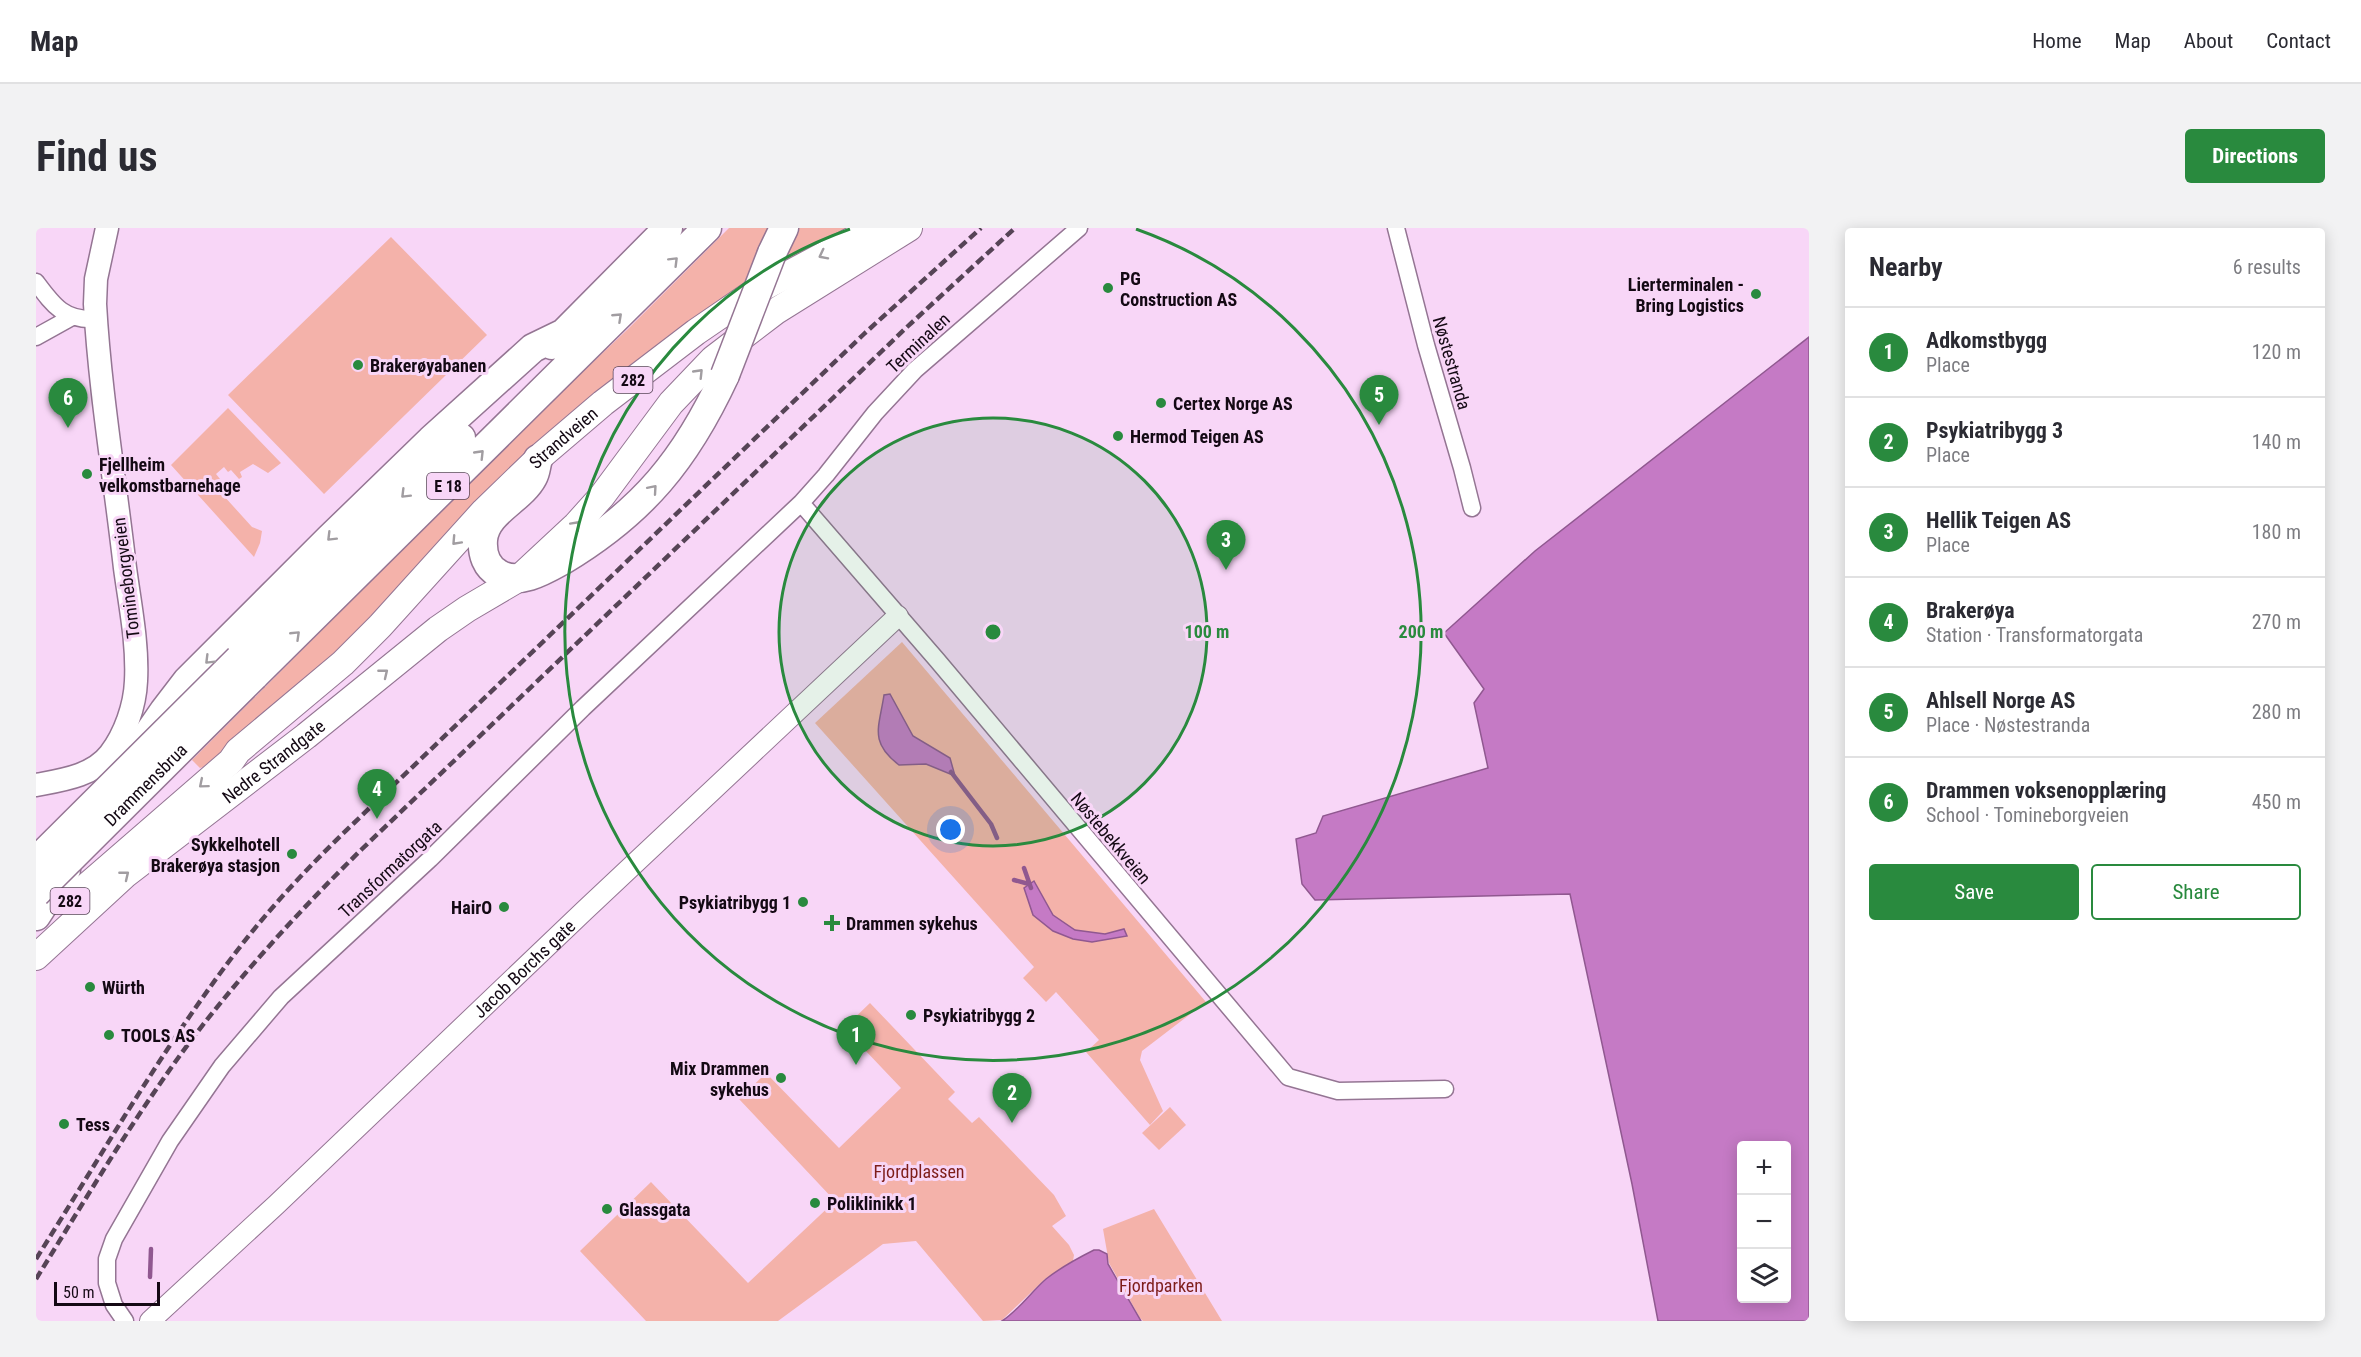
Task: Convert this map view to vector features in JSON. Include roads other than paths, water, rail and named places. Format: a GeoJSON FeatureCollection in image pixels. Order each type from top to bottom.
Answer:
{"type":"FeatureCollection","features":[{"type":"Feature","properties":{"kind":"highway","name":"E 18"},"geometry":{"type":"LineString","coordinates":[[247,668],[564,333],[668,228]]}},
{"type":"Feature","properties":{"kind":"highway","name":"E 18"},"geometry":{"type":"LineString","coordinates":[[247,668],[469,466],[707,228]]}},
{"type":"Feature","properties":{"kind":"highway"},"geometry":{"type":"LineString","coordinates":[[538,459],[533,477],[485,529],[483,552],[488,566],[501,576],[518,579],[538,573],[584,547],[619,522],[640,503],[686,448],[709,410],[725,375],[778,241]]}},
{"type":"Feature","properties":{"kind":"highway","name":"E 18"},"geometry":{"type":"LineString","coordinates":[[36,916],[63,877],[106,795],[187,681],[431,440],[533,348],[564,333]]}},
{"type":"Feature","properties":{"kind":"highway","name":"Drammensbrua"},"geometry":{"type":"LineString","coordinates":[[36,861],[247,668]]}},
{"type":"Feature","properties":{"kind":"highway","name":"Drammensbrua"},"geometry":{"type":"LineString","coordinates":[[36,893],[247,668]]}},
{"type":"Feature","properties":{"kind":"main road","name":"Tomineborgveien"},"geometry":{"type":"LineString","coordinates":[[36,785],[77,776],[101,763],[110,754],[127,722],[135,693],[136,672],[132,619],[96,319],[96,279],[107,228]]}},
{"type":"Feature","properties":{"kind":"main road","name":"Strandveien"},"geometry":{"type":"LineString","coordinates":[[424,577],[466,529],[538,459],[603,403],[717,317],[775,280],[875,228]]}},
{"type":"Feature","properties":{"kind":"main road","name":"282"},"geometry":{"type":"LineString","coordinates":[[518,579],[576,525],[602,496],[671,403],[713,359],[776,311],[909,228]]}},
{"type":"Feature","properties":{"kind":"main road","name":"282"},"geometry":{"type":"LineString","coordinates":[[306,736],[303,728],[306,717],[362,669],[380,648],[420,600],[424,577]]}},
{"type":"Feature","properties":{"kind":"main road","name":"Nedre Strandgate"},"geometry":{"type":"LineString","coordinates":[[36,933],[105,869],[231,761],[238,751],[343,663],[424,577]]}},
{"type":"Feature","properties":{"kind":"main road","name":"Nedre Strandgate"},"geometry":{"type":"LineString","coordinates":[[36,957],[125,875],[306,736],[438,629],[518,579]]}},
{"type":"Feature","properties":{"kind":"main road","name":"282"},"geometry":{"type":"LineString","coordinates":[[231,761],[243,760],[279,737],[295,734],[306,736]]}},
{"type":"Feature","properties":{"kind":"street","name":"Terminalen"},"geometry":{"type":"LineString","coordinates":[[801,503],[826,476],[875,413],[915,370],[1079,228]]}},
{"type":"Feature","properties":{"kind":"street","name":"Nøstestranda"},"geometry":{"type":"LineString","coordinates":[[1396,228],[1426,345],[1468,486],[1472,508]]}},
{"type":"Feature","properties":{"kind":"street"},"geometry":{"type":"LineString","coordinates":[[36,282],[53,304],[72,317],[81,320],[96,319]]}},
{"type":"Feature","properties":{"kind":"street"},"geometry":{"type":"LineString","coordinates":[[36,337],[72,317]]}},
{"type":"Feature","properties":{"kind":"street","name":"Nøstebekkveien"},"geometry":{"type":"LineString","coordinates":[[801,503],[1288,1077],[1338,1091],[1445,1089]]}},
{"type":"Feature","properties":{"kind":"street","name":"Transformatorgata"},"geometry":{"type":"LineString","coordinates":[[125,1321],[114,1305],[107,1283],[107,1258],[114,1239],[170,1141],[222,1066],[281,997],[430,859],[583,708],[801,503]]}},
{"type":"Feature","properties":{"kind":"street","name":"Jacob Borchs gate"},"geometry":{"type":"LineString","coordinates":[[150,1321],[283,1199],[590,904],[898,616]]}},
{"type":"Feature","properties":{"kind":"waterway"},"geometry":{"type":"LineString","coordinates":[[951,772],[991,824],[997,838]]}},
{"type":"Feature","properties":{"kind":"waterway"},"geometry":{"type":"LineString","coordinates":[[1024,868],[1031,888]]}},
{"type":"Feature","properties":{"kind":"waterway"},"geometry":{"type":"LineString","coordinates":[[1014,880],[1029,884]]}},
{"type":"Feature","properties":{"kind":"waterway"},"geometry":{"type":"LineString","coordinates":[[150,1277],[151,1249]]}},
{"type":"Feature","properties":{"kind":"railway"},"geometry":{"type":"LineString","coordinates":[[36,1259],[188,1019],[243,943],[296,881],[339,837],[865,333],[981,228]]}},
{"type":"Feature","properties":{"kind":"railway"},"geometry":{"type":"LineString","coordinates":[[36,1279],[113,1155],[174,1064],[234,986],[296,916],[362,849],[907,327],[1015,228]]}},
{"type":"Feature","properties":{"kind":"place","name":"PG Construction AS"},"geometry":{"type":"Point","coordinates":[1108,288]}},
{"type":"Feature","properties":{"kind":"place","name":"Lierterminalen - Bring Logistics"},"geometry":{"type":"Point","coordinates":[1756,294]}},
{"type":"Feature","properties":{"kind":"place","name":"Brakerøyabanen"},"geometry":{"type":"Point","coordinates":[358,365]}},
{"type":"Feature","properties":{"kind":"place","name":"Certex Norge AS"},"geometry":{"type":"Point","coordinates":[1161,403]}},
{"type":"Feature","properties":{"kind":"place","name":"Ahlsell Norge AS"},"geometry":{"type":"Point","coordinates":[1379,425]}},
{"type":"Feature","properties":{"kind":"place","name":"Drammen voksenopplæring"},"geometry":{"type":"Point","coordinates":[68,428]}},
{"type":"Feature","properties":{"kind":"place","name":"Hermod Teigen AS"},"geometry":{"type":"Point","coordinates":[1118,436]}},
{"type":"Feature","properties":{"kind":"place","name":"Fjellheim velkomstbarnehage"},"geometry":{"type":"Point","coordinates":[87,474]}},
{"type":"Feature","properties":{"kind":"place","name":"Hellik Teigen AS"},"geometry":{"type":"Point","coordinates":[1226,570]}},
{"type":"Feature","properties":{"kind":"place","name":"Brakerøya"},"geometry":{"type":"Point","coordinates":[377,819]}},
{"type":"Feature","properties":{"kind":"place","name":"Sykkelhotell Brakerøya stasjon"},"geometry":{"type":"Point","coordinates":[292,854]}},
{"type":"Feature","properties":{"kind":"place","name":"Psykiatribygg 1"},"geometry":{"type":"Point","coordinates":[803,902]}},
{"type":"Feature","properties":{"kind":"place","name":"HairO"},"geometry":{"type":"Point","coordinates":[504,907]}},
{"type":"Feature","properties":{"kind":"place","name":"Drammen sykehus"},"geometry":{"type":"Point","coordinates":[832,923]}},
{"type":"Feature","properties":{"kind":"place","name":"Würth"},"geometry":{"type":"Point","coordinates":[90,987]}},
{"type":"Feature","properties":{"kind":"place","name":"Psykiatribygg 2"},"geometry":{"type":"Point","coordinates":[911,1015]}},
{"type":"Feature","properties":{"kind":"place","name":"TOOLS AS"},"geometry":{"type":"Point","coordinates":[109,1035]}},
{"type":"Feature","properties":{"kind":"place","name":"Adkomstbygg"},"geometry":{"type":"Point","coordinates":[856,1065]}},
{"type":"Feature","properties":{"kind":"place","name":"Mix Drammen sykehus"},"geometry":{"type":"Point","coordinates":[781,1078]}},
{"type":"Feature","properties":{"kind":"place","name":"Psykiatribygg 3"},"geometry":{"type":"Point","coordinates":[1012,1123]}},
{"type":"Feature","properties":{"kind":"place","name":"Tess"},"geometry":{"type":"Point","coordinates":[64,1124]}},
{"type":"Feature","properties":{"kind":"place","name":"Poliklinikk 1"},"geometry":{"type":"Point","coordinates":[815,1203]}},
{"type":"Feature","properties":{"kind":"place","name":"Glassgata"},"geometry":{"type":"Point","coordinates":[607,1209]}},
{"type":"Feature","properties":{"kind":"park label","name":"Fjordplassen"},"geometry":{"type":"Point","coordinates":[919,1171]}},
{"type":"Feature","properties":{"kind":"park label","name":"Fjordparken"},"geometry":{"type":"Point","coordinates":[1161,1285]}}]}
